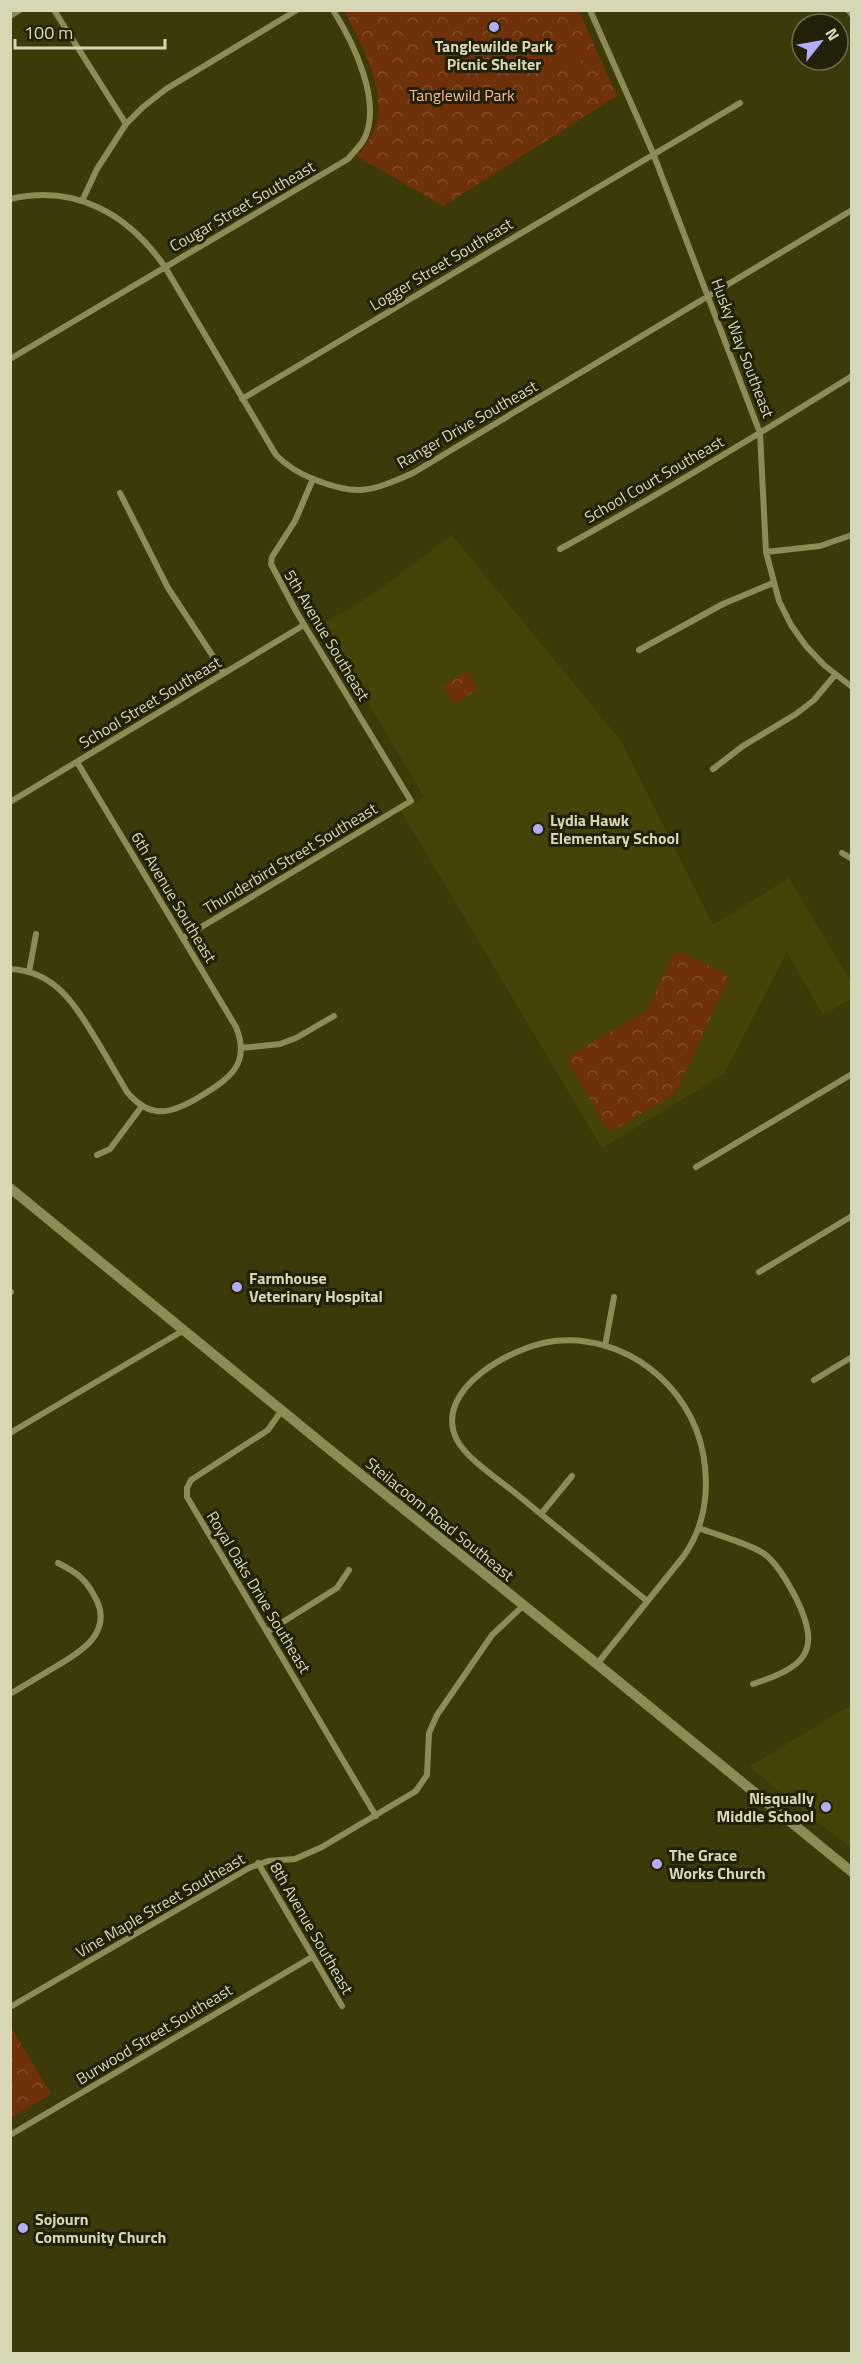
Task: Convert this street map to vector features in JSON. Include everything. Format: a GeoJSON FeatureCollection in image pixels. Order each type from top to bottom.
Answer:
{"type":"FeatureCollection","features":[{"type":"Feature","properties":{"kind":"street"},"geometry":{"type":"LineString","coordinates":[[10,16],[20,10]]}},
{"type":"Feature","properties":{"kind":"street"},"geometry":{"type":"LineString","coordinates":[[54,10],[126,124]]}},
{"type":"Feature","properties":{"kind":"street"},"geometry":{"type":"LineString","coordinates":[[82,201],[97,169],[126,124],[143,107],[166,89],[297,10]]}},
{"type":"Feature","properties":{"kind":"street","name":"Cougar Street Southeast"},"geometry":{"type":"LineString","coordinates":[[10,359],[348,159],[363,140],[370,115],[366,86],[359,61],[333,10]]}},
{"type":"Feature","properties":{"kind":"street","name":"Husky Way Southeast"},"geometry":{"type":"LineString","coordinates":[[590,10],[653,153],[760,433],[766,552],[773,583],[785,613],[798,636],[814,656],[852,687]]}},
{"type":"Feature","properties":{"kind":"street"},"geometry":{"type":"LineString","coordinates":[[848,10],[852,15]]}},
{"type":"Feature","properties":{"kind":"street","name":"Logger Street Southeast"},"geometry":{"type":"LineString","coordinates":[[242,399],[740,103]]}},
{"type":"Feature","properties":{"kind":"street","name":"Ranger Drive Southeast"},"geometry":{"type":"LineString","coordinates":[[10,199],[47,194],[82,201],[125,223],[153,251],[165,267],[276,455],[286,466],[313,479],[338,489],[362,490],[387,484],[413,473],[852,210]]}},
{"type":"Feature","properties":{"kind":"street"},"geometry":{"type":"LineString","coordinates":[[760,433],[852,376]]}},
{"type":"Feature","properties":{"kind":"street","name":"School Court Southeast"},"geometry":{"type":"LineString","coordinates":[[560,549],[760,433]]}},
{"type":"Feature","properties":{"kind":"street","name":"5th Avenue Southeast"},"geometry":{"type":"LineString","coordinates":[[313,479],[295,520],[272,557],[271,564],[304,625],[411,801]]}},
{"type":"Feature","properties":{"kind":"street"},"geometry":{"type":"LineString","coordinates":[[120,493],[168,588],[224,673]]}},
{"type":"Feature","properties":{"kind":"street"},"geometry":{"type":"LineString","coordinates":[[766,552],[820,546],[852,535]]}},
{"type":"Feature","properties":{"kind":"street"},"geometry":{"type":"LineString","coordinates":[[639,650],[723,604],[773,583]]}},
{"type":"Feature","properties":{"kind":"street","name":"School Street Southeast"},"geometry":{"type":"LineString","coordinates":[[10,802],[304,625]]}},
{"type":"Feature","properties":{"kind":"street"},"geometry":{"type":"LineString","coordinates":[[713,769],[743,746],[796,714],[814,700],[835,675]]}},
{"type":"Feature","properties":{"kind":"street","name":"6th Avenue Southeast"},"geometry":{"type":"LineString","coordinates":[[77,762],[236,1027],[241,1048]]}},
{"type":"Feature","properties":{"kind":"street","name":"Thunderbird Street Southeast"},"geometry":{"type":"LineString","coordinates":[[183,938],[411,801]]}},
{"type":"Feature","properties":{"kind":"street"},"geometry":{"type":"LineString","coordinates":[[842,854],[852,859]]}},
{"type":"Feature","properties":{"kind":"street"},"geometry":{"type":"LineString","coordinates":[[29,972],[36,934]]}},
{"type":"Feature","properties":{"kind":"street"},"geometry":{"type":"LineString","coordinates":[[10,969],[29,972],[56,985],[72,1000],[127,1092],[142,1106],[161,1112],[182,1107],[230,1077],[240,1059],[241,1048],[280,1044],[296,1038],[334,1016]]}},
{"type":"Feature","properties":{"kind":"street"},"geometry":{"type":"LineString","coordinates":[[696,1167],[852,1074]]}},
{"type":"Feature","properties":{"kind":"street"},"geometry":{"type":"LineString","coordinates":[[97,1155],[110,1149],[142,1106]]}},
{"type":"Feature","properties":{"kind":"street","name":"Steilacoom Road Southeast"},"geometry":{"type":"LineString","coordinates":[[10,1188],[852,1872]]}},
{"type":"Feature","properties":{"kind":"street"},"geometry":{"type":"LineString","coordinates":[[759,1272],[852,1216]]}},
{"type":"Feature","properties":{"kind":"street"},"geometry":{"type":"LineString","coordinates":[[605,1346],[614,1297]]}},
{"type":"Feature","properties":{"kind":"street"},"geometry":{"type":"LineString","coordinates":[[10,1434],[184,1330]]}},
{"type":"Feature","properties":{"kind":"street"},"geometry":{"type":"LineString","coordinates":[[597,1664],[691,1547],[699,1528],[705,1507],[706,1487],[704,1457],[696,1426],[686,1407],[661,1376],[637,1358],[605,1346],[578,1341],[555,1341],[514,1352],[489,1367],[472,1380],[460,1395],[454,1413],[453,1426],[457,1441],[470,1455],[647,1601]]}},
{"type":"Feature","properties":{"kind":"street"},"geometry":{"type":"LineString","coordinates":[[814,1380],[852,1358]]}},
{"type":"Feature","properties":{"kind":"street","name":"Royal Oaks Drive Southeast"},"geometry":{"type":"LineString","coordinates":[[282,1410],[268,1430],[191,1480],[187,1488],[187,1497],[376,1816]]}},
{"type":"Feature","properties":{"kind":"street"},"geometry":{"type":"LineString","coordinates":[[541,1514],[572,1476]]}},
{"type":"Feature","properties":{"kind":"street"},"geometry":{"type":"LineString","coordinates":[[699,1528],[761,1552],[774,1564],[809,1629],[804,1655],[789,1670],[753,1684]]}},
{"type":"Feature","properties":{"kind":"street"},"geometry":{"type":"LineString","coordinates":[[10,1694],[81,1652],[93,1640],[101,1624],[99,1606],[84,1579],[78,1573],[58,1563]]}},
{"type":"Feature","properties":{"kind":"street"},"geometry":{"type":"LineString","coordinates":[[267,1632],[337,1588],[349,1570]]}},
{"type":"Feature","properties":{"kind":"street","name":"Vine Maple Street Southeast"},"geometry":{"type":"LineString","coordinates":[[10,2007],[258,1863],[296,1860],[408,1797],[423,1784],[429,1766],[428,1742],[432,1724],[485,1644],[524,1605]]}},
{"type":"Feature","properties":{"kind":"street","name":"8th Avenue Southeast"},"geometry":{"type":"LineString","coordinates":[[258,1863],[342,2006]]}},
{"type":"Feature","properties":{"kind":"street","name":"Burwood Street Southeast"},"geometry":{"type":"LineString","coordinates":[[10,2135],[312,1957]]}},
{"type":"Feature","properties":{"kind":"shaded area","name":"Lydia Hawk Elementary School"},"geometry":{"type":"Polygon","coordinates":[[[452,535],[621,741],[713,925],[789,878],[851,982],[851,999],[823,1015],[787,952],[724,1074],[602,1148],[401,811],[424,797],[322,625],[372,595],[452,535]]]}},
{"type":"Feature","properties":{"kind":"shaded area","name":"Nisqually Middle School"},"geometry":{"type":"Polygon","coordinates":[[[851,1705],[851,1848],[749,1767],[851,1705]]]}},
{"type":"Feature","properties":{"kind":"green space","name":"Tanglewild Park"},"geometry":{"type":"Polygon","coordinates":[[[344,11],[579,11],[617,96],[443,206],[357,156],[373,133],[378,119],[378,103],[372,70],[344,11]]]}},
{"type":"Feature","properties":{"kind":"green space"},"geometry":{"type":"Polygon","coordinates":[[[578,42],[586,59],[553,75],[544,57],[578,42]]]}},
{"type":"Feature","properties":{"kind":"green space"},"geometry":{"type":"Polygon","coordinates":[[[467,671],[478,689],[454,704],[443,686],[467,671]]]}},
{"type":"Feature","properties":{"kind":"green space"},"geometry":{"type":"Polygon","coordinates":[[[678,951],[726,974],[728,981],[674,1095],[613,1130],[608,1130],[568,1062],[571,1055],[647,1010],[674,953],[678,951]]]}},
{"type":"Feature","properties":{"kind":"green space"},"geometry":{"type":"Polygon","coordinates":[[[10,2028],[51,2094],[11,2118],[10,2028]]]}},
{"type":"Feature","properties":{"kind":"place","name":"Tanglewilde Park Picnic Shelter"},"geometry":{"type":"Point","coordinates":[494,27]}},
{"type":"Feature","properties":{"kind":"place","name":"Lydia Hawk Elementary School"},"geometry":{"type":"Point","coordinates":[538,829]}},
{"type":"Feature","properties":{"kind":"place","name":"Farmhouse Veterinary Hospital"},"geometry":{"type":"Point","coordinates":[237,1287]}},
{"type":"Feature","properties":{"kind":"place","name":"Nisqually Middle School"},"geometry":{"type":"Point","coordinates":[826,1807]}},
{"type":"Feature","properties":{"kind":"place","name":"The Grace Works Church"},"geometry":{"type":"Point","coordinates":[657,1864]}},
{"type":"Feature","properties":{"kind":"place","name":"Sojourn Community Church"},"geometry":{"type":"Point","coordinates":[23,2228]}}]}
